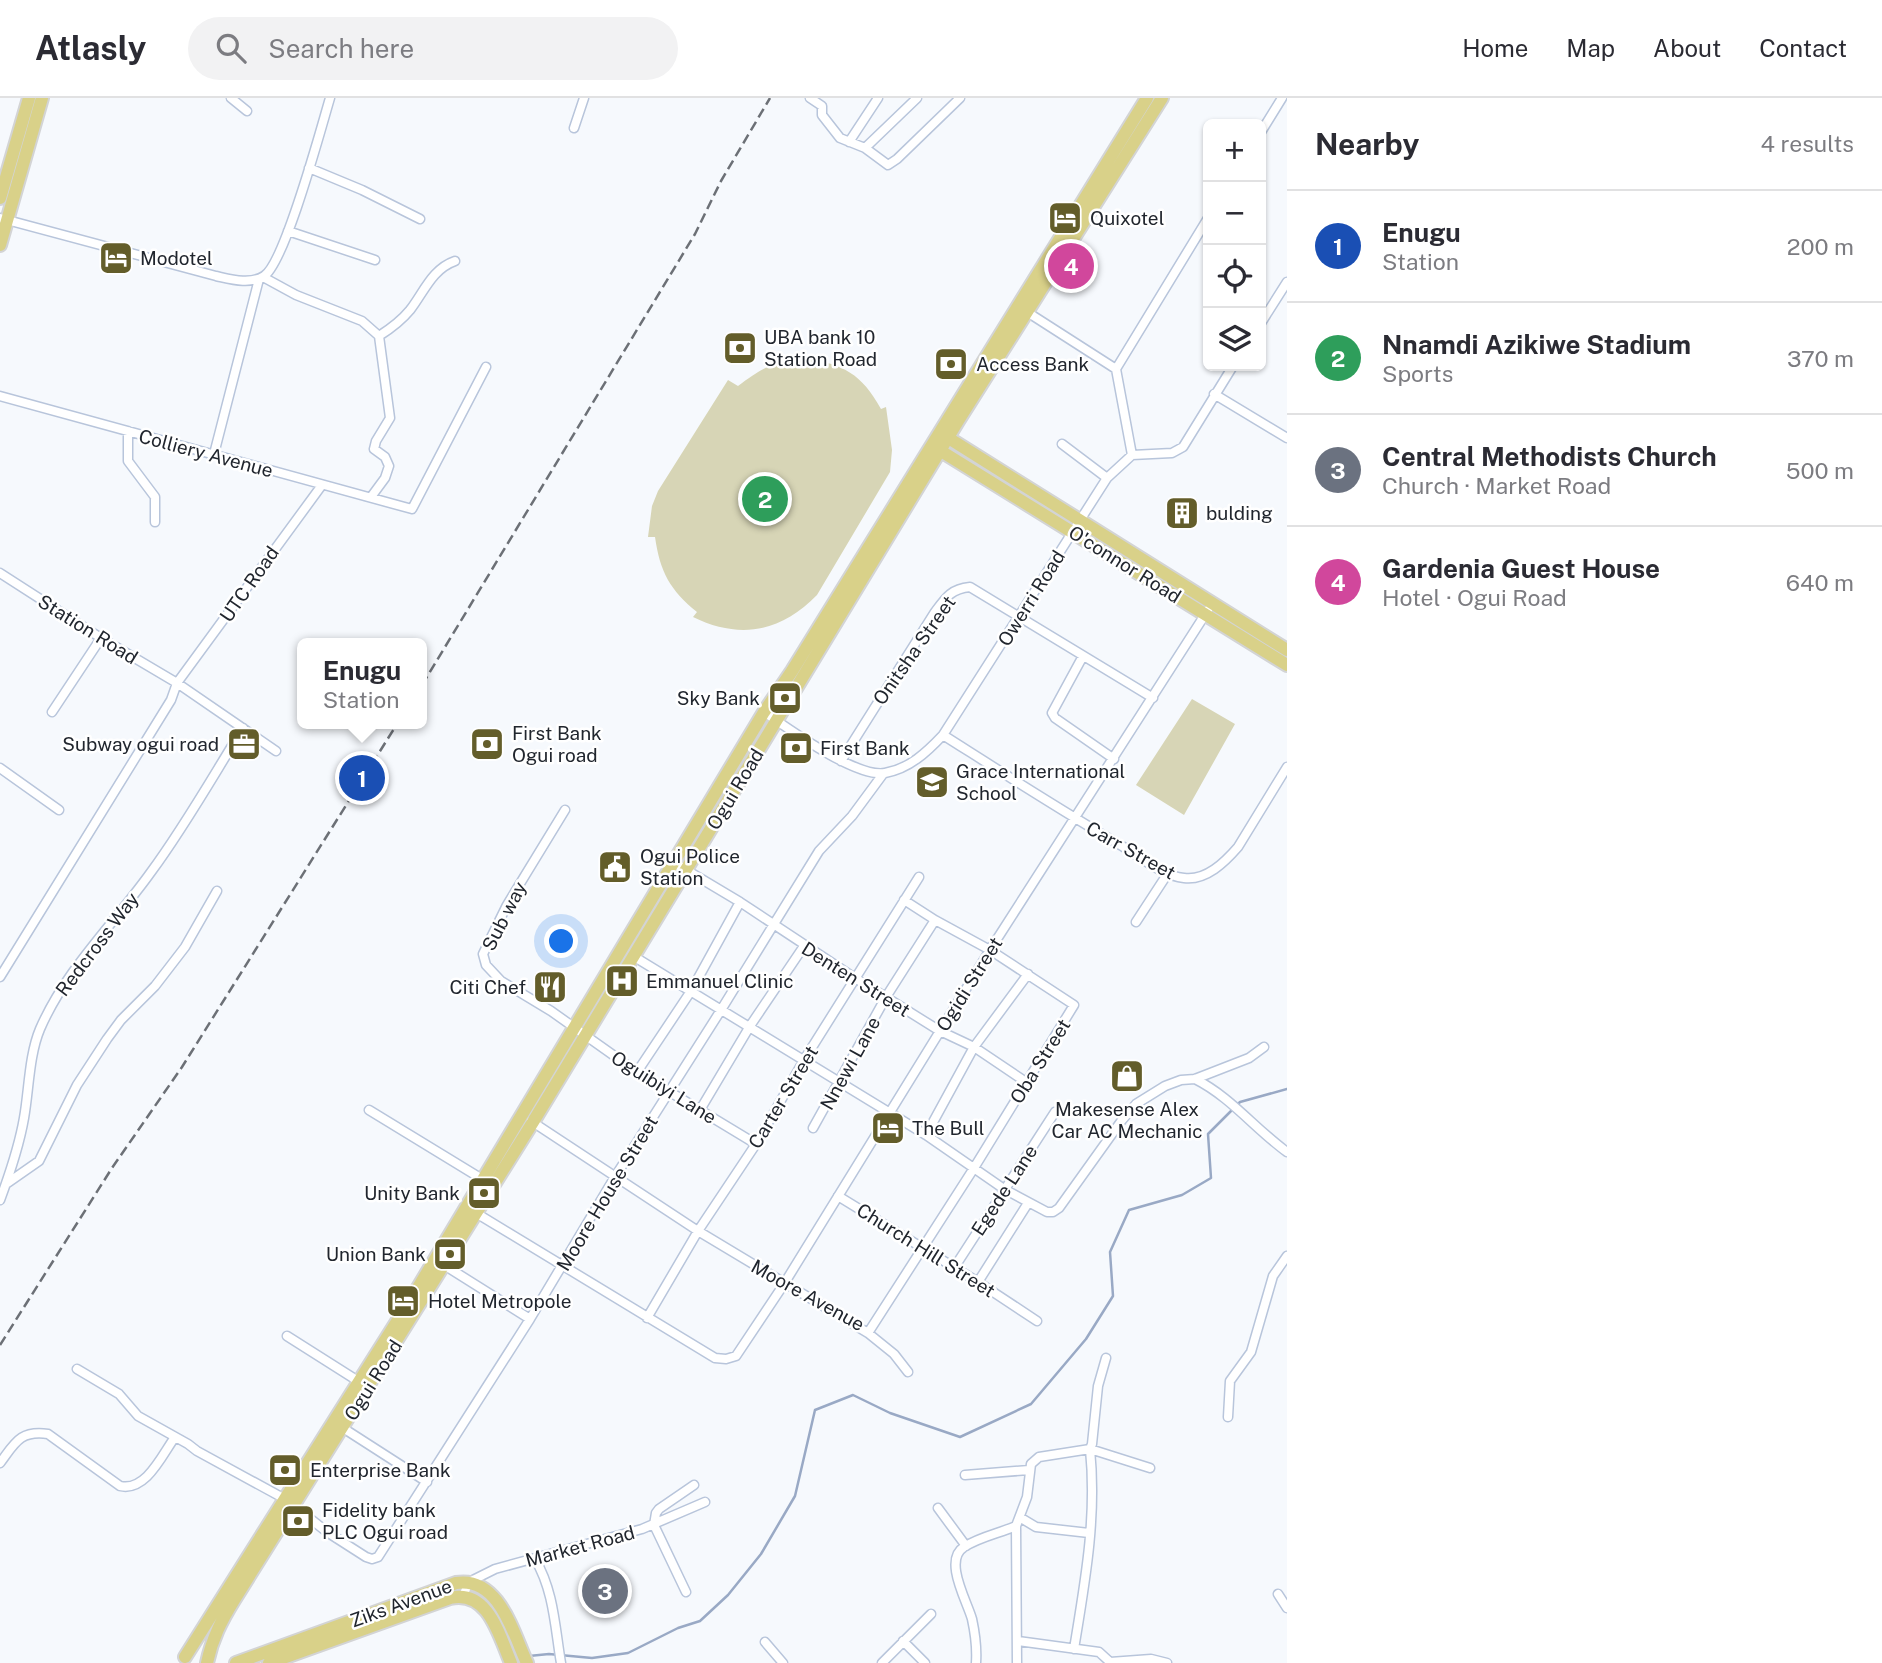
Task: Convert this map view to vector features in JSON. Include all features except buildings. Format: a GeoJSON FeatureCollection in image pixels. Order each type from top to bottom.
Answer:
{"type":"FeatureCollection","features":[{"type":"Feature","properties":{"kind":"main road"},"geometry":{"type":"LineString","coordinates":[[0,198],[29,98]]}},
{"type":"Feature","properties":{"kind":"main road"},"geometry":{"type":"LineString","coordinates":[[0,245],[3,220],[42,98]]}},
{"type":"Feature","properties":{"kind":"main road","name":"Ogui Road"},"geometry":{"type":"LineString","coordinates":[[181,1660],[343,1428],[444,1265],[579,1032],[673,862],[764,712],[936,448],[1147,98]]}},
{"type":"Feature","properties":{"kind":"main road","name":"Ogui Road"},"geometry":{"type":"LineString","coordinates":[[944,435],[958,421],[1022,308],[1162,98]]}},
{"type":"Feature","properties":{"kind":"main road"},"geometry":{"type":"LineString","coordinates":[[958,421],[960,439],[967,458]]}},
{"type":"Feature","properties":{"kind":"main road"},"geometry":{"type":"LineString","coordinates":[[944,435],[967,458]]}},
{"type":"Feature","properties":{"kind":"main road"},"geometry":{"type":"LineString","coordinates":[[936,448],[967,458]]}},
{"type":"Feature","properties":{"kind":"main road","name":"Ogui Road"},"geometry":{"type":"LineString","coordinates":[[579,1032],[633,956],[686,870],[932,467],[936,448]]}},
{"type":"Feature","properties":{"kind":"main road"},"geometry":{"type":"LineString","coordinates":[[932,467],[967,458]]}},
{"type":"Feature","properties":{"kind":"main road","name":"O'connor Road"},"geometry":{"type":"LineString","coordinates":[[967,458],[1209,609],[1287,664]]}},
{"type":"Feature","properties":{"kind":"main road","name":"O'connor Road"},"geometry":{"type":"LineString","coordinates":[[1209,609],[1287,650]]}},
{"type":"Feature","properties":{"kind":"main road","name":"Ogui Road"},"geometry":{"type":"LineString","coordinates":[[206,1663],[218,1626],[358,1381],[482,1179],[527,1119]]}},
{"type":"Feature","properties":{"kind":"main road","name":"Ziks Avenue"},"geometry":{"type":"LineString","coordinates":[[236,1663],[456,1583],[468,1581],[482,1587],[497,1599],[527,1663]]}},
{"type":"Feature","properties":{"kind":"main road","name":"Ziks Avenue"},"geometry":{"type":"LineString","coordinates":[[269,1663],[450,1598],[463,1596],[482,1605],[511,1663]]}},
{"type":"Feature","properties":{"kind":"main road"},"geometry":{"type":"LineString","coordinates":[[181,1660],[197,1657],[206,1663]]}},
{"type":"Feature","properties":{"kind":"street"},"geometry":{"type":"LineString","coordinates":[[231,98],[247,111]]}},
{"type":"Feature","properties":{"kind":"street"},"geometry":{"type":"LineString","coordinates":[[214,454],[261,278],[272,268],[288,231],[330,98]]}},
{"type":"Feature","properties":{"kind":"street"},"geometry":{"type":"LineString","coordinates":[[574,128],[584,98]]}},
{"type":"Feature","properties":{"kind":"street"},"geometry":{"type":"LineString","coordinates":[[810,98],[822,106],[822,115],[839,138],[865,148],[888,164],[897,159],[960,98]]}},
{"type":"Feature","properties":{"kind":"street"},"geometry":{"type":"LineString","coordinates":[[849,142],[878,98]]}},
{"type":"Feature","properties":{"kind":"street"},"geometry":{"type":"LineString","coordinates":[[865,148],[917,98]]}},
{"type":"Feature","properties":{"kind":"street"},"geometry":{"type":"LineString","coordinates":[[1266,124],[1282,98]]}},
{"type":"Feature","properties":{"kind":"street"},"geometry":{"type":"LineString","coordinates":[[309,168],[362,190],[420,219]]}},
{"type":"Feature","properties":{"kind":"street"},"geometry":{"type":"LineString","coordinates":[[3,220],[224,278],[261,278],[362,321],[379,336],[390,418],[376,440],[374,449],[385,457],[389,466],[385,478],[371,497]]}},
{"type":"Feature","properties":{"kind":"street"},"geometry":{"type":"LineString","coordinates":[[1203,226],[1116,369],[1132,455],[1178,451],[1183,447],[1230,371]]}},
{"type":"Feature","properties":{"kind":"street"},"geometry":{"type":"LineString","coordinates":[[288,231],[375,260]]}},
{"type":"Feature","properties":{"kind":"street"},"geometry":{"type":"LineString","coordinates":[[379,336],[408,312],[436,272],[445,264],[455,261]]}},
{"type":"Feature","properties":{"kind":"street"},"geometry":{"type":"LineString","coordinates":[[1266,315],[1287,282]]}},
{"type":"Feature","properties":{"kind":"street"},"geometry":{"type":"LineString","coordinates":[[1022,308],[1116,369]]}},
{"type":"Feature","properties":{"kind":"street","name":"Colliery Avenue"},"geometry":{"type":"LineString","coordinates":[[0,396],[412,509],[486,367]]}},
{"type":"Feature","properties":{"kind":"street"},"geometry":{"type":"LineString","coordinates":[[1214,394],[1287,438]]}},
{"type":"Feature","properties":{"kind":"street"},"geometry":{"type":"LineString","coordinates":[[128,431],[128,461],[155,497],[155,522]]}},
{"type":"Feature","properties":{"kind":"street"},"geometry":{"type":"LineString","coordinates":[[1062,444],[1107,478]]}},
{"type":"Feature","properties":{"kind":"street","name":"Owerri Road"},"geometry":{"type":"LineString","coordinates":[[883,774],[918,759],[943,735],[1107,478],[1132,455]]}},
{"type":"Feature","properties":{"kind":"street","name":"UTC Road"},"geometry":{"type":"LineString","coordinates":[[0,977],[168,706],[177,683],[323,485]]}},
{"type":"Feature","properties":{"kind":"street","name":"Station Road"},"geometry":{"type":"LineString","coordinates":[[0,573],[177,683],[276,751]]}},
{"type":"Feature","properties":{"kind":"street","name":"Onitsha Street"},"geometry":{"type":"LineString","coordinates":[[841,761],[886,687],[949,593],[970,587],[1153,698]]}},
{"type":"Feature","properties":{"kind":"street","name":"Ogidi Street"},"geometry":{"type":"LineString","coordinates":[[647,1318],[715,1358],[736,1356],[784,1284],[990,950],[1076,820],[1209,609]]}},
{"type":"Feature","properties":{"kind":"street"},"geometry":{"type":"LineString","coordinates":[[52,712],[101,638]]}},
{"type":"Feature","properties":{"kind":"street"},"geometry":{"type":"LineString","coordinates":[[1083,656],[1052,713],[1055,718],[1114,758]]}},
{"type":"Feature","properties":{"kind":"street"},"geometry":{"type":"LineString","coordinates":[[764,712],[841,761],[883,774],[852,816],[819,851],[772,925]]}},
{"type":"Feature","properties":{"kind":"street","name":"Redcross Way"},"geometry":{"type":"LineString","coordinates":[[0,1200],[16,1157],[38,1032],[48,1012],[75,970],[172,843],[243,728]]}},
{"type":"Feature","properties":{"kind":"street","name":"Carr Street"},"geometry":{"type":"LineString","coordinates":[[943,735],[1076,820],[1168,873],[1187,879],[1212,871],[1238,847],[1287,767]]}},
{"type":"Feature","properties":{"kind":"street"},"geometry":{"type":"LineString","coordinates":[[0,768],[59,810]]}},
{"type":"Feature","properties":{"kind":"street","name":"Sub way"},"geometry":{"type":"LineString","coordinates":[[565,810],[507,905],[484,959],[490,971],[501,981],[579,1032]]}},
{"type":"Feature","properties":{"kind":"street","name":"Denten Street"},"geometry":{"type":"LineString","coordinates":[[673,862],[940,1031],[974,1047],[1026,1082]]}},
{"type":"Feature","properties":{"kind":"street"},"geometry":{"type":"LineString","coordinates":[[1136,922],[1168,873]]}},
{"type":"Feature","properties":{"kind":"street","name":"Carter Street"},"geometry":{"type":"LineString","coordinates":[[647,1318],[698,1231],[756,1144],[804,1060],[919,877]]}},
{"type":"Feature","properties":{"kind":"street"},"geometry":{"type":"LineString","coordinates":[[6,1184],[39,1161],[78,1085],[107,1038],[155,986],[185,947],[217,891]]}},
{"type":"Feature","properties":{"kind":"street","name":"Oba Street"},"geometry":{"type":"LineString","coordinates":[[904,900],[990,950],[1072,1002],[1074,1007],[923,1248]]}},
{"type":"Feature","properties":{"kind":"street"},"geometry":{"type":"LineString","coordinates":[[637,1072],[691,991],[740,902]]}},
{"type":"Feature","properties":{"kind":"street","name":"Nnewi Lane"},"geometry":{"type":"LineString","coordinates":[[813,1128],[886,997],[935,920]]}},
{"type":"Feature","properties":{"kind":"street","name":"Moore House Street"},"geometry":{"type":"LineString","coordinates":[[289,1502],[327,1532],[366,1557],[378,1557],[530,1319],[772,925]]}},
{"type":"Feature","properties":{"kind":"street"},"geometry":{"type":"LineString","coordinates":[[700,1110],[750,1027],[804,946]]}},
{"type":"Feature","properties":{"kind":"street"},"geometry":{"type":"LineString","coordinates":[[633,956],[840,1082],[889,1115],[926,1135],[1004,1189],[1028,1203],[1053,1212],[1059,1208],[1136,1104],[1165,1086],[1181,1080],[1195,1079],[1249,1058],[1264,1047]]}},
{"type":"Feature","properties":{"kind":"street"},"geometry":{"type":"LineString","coordinates":[[926,1135],[974,1047],[1028,974]]}},
{"type":"Feature","properties":{"kind":"street","name":"Oguibiyi Lane"},"geometry":{"type":"LineString","coordinates":[[579,1032],[637,1072],[756,1144]]}},
{"type":"Feature","properties":{"kind":"street"},"geometry":{"type":"LineString","coordinates":[[1195,1079],[1213,1088],[1268,1139],[1285,1148]]}},
{"type":"Feature","properties":{"kind":"street"},"geometry":{"type":"LineString","coordinates":[[369,1110],[482,1179]]}},
{"type":"Feature","properties":{"kind":"street","name":"Egede Lane"},"geometry":{"type":"LineString","coordinates":[[954,1268],[1055,1112]]}},
{"type":"Feature","properties":{"kind":"street"},"geometry":{"type":"LineString","coordinates":[[527,1119],[698,1231]]}},
{"type":"Feature","properties":{"kind":"street","name":"Church Hill Street"},"geometry":{"type":"LineString","coordinates":[[838,1196],[1037,1321]]}},
{"type":"Feature","properties":{"kind":"street"},"geometry":{"type":"LineString","coordinates":[[978,1282],[1028,1203]]}},
{"type":"Feature","properties":{"kind":"street"},"geometry":{"type":"LineString","coordinates":[[476,1213],[647,1318]]}},
{"type":"Feature","properties":{"kind":"street","name":"Moore Avenue"},"geometry":{"type":"LineString","coordinates":[[698,1231],[868,1333],[923,1248]]}},
{"type":"Feature","properties":{"kind":"street"},"geometry":{"type":"LineString","coordinates":[[1228,1417],[1230,1381],[1251,1352],[1273,1276],[1287,1256]]}},
{"type":"Feature","properties":{"kind":"street"},"geometry":{"type":"LineString","coordinates":[[444,1265],[530,1319]]}},
{"type":"Feature","properties":{"kind":"street"},"geometry":{"type":"LineString","coordinates":[[868,1333],[894,1353],[908,1372]]}},
{"type":"Feature","properties":{"kind":"street"},"geometry":{"type":"LineString","coordinates":[[287,1336],[358,1381]]}},
{"type":"Feature","properties":{"kind":"street"},"geometry":{"type":"LineString","coordinates":[[1074,1649],[1091,1551],[1089,1534],[1093,1481],[1090,1449],[1098,1386],[1106,1358]]}},
{"type":"Feature","properties":{"kind":"street"},"geometry":{"type":"LineString","coordinates":[[77,1369],[119,1394],[138,1416],[289,1502]]}},
{"type":"Feature","properties":{"kind":"street"},"geometry":{"type":"LineString","coordinates":[[343,1428],[427,1482]]}},
{"type":"Feature","properties":{"kind":"street"},"geometry":{"type":"LineString","coordinates":[[0,1462],[20,1437],[37,1433],[48,1434],[120,1486],[128,1488],[134,1487],[152,1471],[174,1437]]}},
{"type":"Feature","properties":{"kind":"street"},"geometry":{"type":"LineString","coordinates":[[1017,1663],[1018,1522],[1027,1497],[1031,1464],[1039,1457],[1090,1449],[1150,1468]]}},
{"type":"Feature","properties":{"kind":"street"},"geometry":{"type":"LineString","coordinates":[[965,1475],[1030,1470]]}},
{"type":"Feature","properties":{"kind":"street"},"geometry":{"type":"LineString","coordinates":[[686,1592],[654,1525],[659,1509],[694,1485]]}},
{"type":"Feature","properties":{"kind":"street","name":"Market Road"},"geometry":{"type":"LineString","coordinates":[[468,1581],[495,1569],[617,1538],[705,1502]]}},
{"type":"Feature","properties":{"kind":"street"},"geometry":{"type":"LineString","coordinates":[[938,1508],[966,1546]]}},
{"type":"Feature","properties":{"kind":"street"},"geometry":{"type":"LineString","coordinates":[[976,1663],[972,1621],[958,1581],[955,1564],[957,1556],[966,1546],[1018,1522],[1089,1534]]}},
{"type":"Feature","properties":{"kind":"street"},"geometry":{"type":"LineString","coordinates":[[535,1559],[550,1593],[561,1662]]}},
{"type":"Feature","properties":{"kind":"street"},"geometry":{"type":"LineString","coordinates":[[463,1596],[468,1581]]}},
{"type":"Feature","properties":{"kind":"street"},"geometry":{"type":"LineString","coordinates":[[1278,1594],[1287,1608]]}},
{"type":"Feature","properties":{"kind":"street"},"geometry":{"type":"LineString","coordinates":[[882,1663],[930,1614]]}},
{"type":"Feature","properties":{"kind":"street"},"geometry":{"type":"LineString","coordinates":[[1018,1641],[1100,1652],[1110,1662],[1151,1659],[1167,1663]]}},
{"type":"Feature","properties":{"kind":"street"},"geometry":{"type":"LineString","coordinates":[[765,1642],[783,1663]]}},
{"type":"Feature","properties":{"kind":"street"},"geometry":{"type":"LineString","coordinates":[[903,1642],[925,1663]]}},
{"type":"Feature","properties":{"kind":"shaded area"},"geometry":{"type":"Polygon","coordinates":[[[805,358],[831,364],[850,373],[866,387],[881,409],[886,407],[892,450],[890,472],[817,595],[803,608],[774,624],[759,628],[743,630],[710,624],[693,617],[697,612],[673,588],[663,570],[655,537],[648,537],[652,506],[658,491],[728,380],[738,386],[769,366],[805,358]]]}},
{"type":"Feature","properties":{"kind":"shaded area"},"geometry":{"type":"Polygon","coordinates":[[[1192,699],[1235,724],[1184,815],[1136,785],[1192,699]]]}},
{"type":"Feature","properties":{"kind":"waterway"},"geometry":{"type":"LineString","coordinates":[[529,1656],[549,1654],[592,1658],[628,1653],[678,1628],[700,1621],[728,1595],[761,1554],[795,1496],[815,1410],[853,1395],[890,1413],[960,1437],[1031,1404],[1086,1339],[1113,1296],[1110,1252],[1129,1210],[1182,1195],[1211,1178],[1208,1134],[1240,1102],[1287,1089]]}},
{"type":"Feature","properties":{"kind":"railway"},"geometry":{"type":"LineString","coordinates":[[427,677],[695,234],[721,181],[770,98]]}},
{"type":"Feature","properties":{"kind":"railway"},"geometry":{"type":"LineString","coordinates":[[0,1345],[112,1168],[182,1067],[394,729]]}},
{"type":"Feature","properties":{"kind":"place","name":"Quixotel"},"geometry":{"type":"Point","coordinates":[1065,218]}},
{"type":"Feature","properties":{"kind":"place","name":"Modotel"},"geometry":{"type":"Point","coordinates":[116,258]}},
{"type":"Feature","properties":{"kind":"place","name":"Gardenia Guest House"},"geometry":{"type":"Point","coordinates":[1071,266]}},
{"type":"Feature","properties":{"kind":"place","name":"UBA bank 10 Station Road"},"geometry":{"type":"Point","coordinates":[740,348]}},
{"type":"Feature","properties":{"kind":"place","name":"Access Bank"},"geometry":{"type":"Point","coordinates":[951,364]}},
{"type":"Feature","properties":{"kind":"place","name":"Nnamdi Azikiwe Stadium"},"geometry":{"type":"Point","coordinates":[765,499]}},
{"type":"Feature","properties":{"kind":"place","name":"bulding"},"geometry":{"type":"Point","coordinates":[1182,513]}},
{"type":"Feature","properties":{"kind":"place","name":"Sky Bank"},"geometry":{"type":"Point","coordinates":[785,698]}},
{"type":"Feature","properties":{"kind":"place","name":"Subway ogui road"},"geometry":{"type":"Point","coordinates":[244,744]}},
{"type":"Feature","properties":{"kind":"place","name":"First Bank Ogui road"},"geometry":{"type":"Point","coordinates":[487,744]}},
{"type":"Feature","properties":{"kind":"place","name":"First Bank"},"geometry":{"type":"Point","coordinates":[796,748]}},
{"type":"Feature","properties":{"kind":"place","name":"Enugu"},"geometry":{"type":"Point","coordinates":[362,778]}},
{"type":"Feature","properties":{"kind":"place","name":"Grace International School"},"geometry":{"type":"Point","coordinates":[932,782]}},
{"type":"Feature","properties":{"kind":"place","name":"Ogui Police Station"},"geometry":{"type":"Point","coordinates":[615,867]}},
{"type":"Feature","properties":{"kind":"place","name":"Emmanuel Clinic"},"geometry":{"type":"Point","coordinates":[622,981]}},
{"type":"Feature","properties":{"kind":"place","name":"Citi Chef"},"geometry":{"type":"Point","coordinates":[550,987]}},
{"type":"Feature","properties":{"kind":"place","name":"Makesense Alex Car AC Mechanic"},"geometry":{"type":"Point","coordinates":[1127,1076]}},
{"type":"Feature","properties":{"kind":"place","name":"The Bull"},"geometry":{"type":"Point","coordinates":[888,1128]}},
{"type":"Feature","properties":{"kind":"place","name":"Unity Bank"},"geometry":{"type":"Point","coordinates":[484,1193]}},
{"type":"Feature","properties":{"kind":"place","name":"Union Bank"},"geometry":{"type":"Point","coordinates":[450,1254]}},
{"type":"Feature","properties":{"kind":"place","name":"Hotel Metropole"},"geometry":{"type":"Point","coordinates":[403,1301]}},
{"type":"Feature","properties":{"kind":"place","name":"Enterprise Bank"},"geometry":{"type":"Point","coordinates":[285,1470]}},
{"type":"Feature","properties":{"kind":"place","name":"Fidelity bank PLC Ogui road"},"geometry":{"type":"Point","coordinates":[298,1521]}},
{"type":"Feature","properties":{"kind":"place","name":"Central Methodists Church"},"geometry":{"type":"Point","coordinates":[605,1591]}}]}
